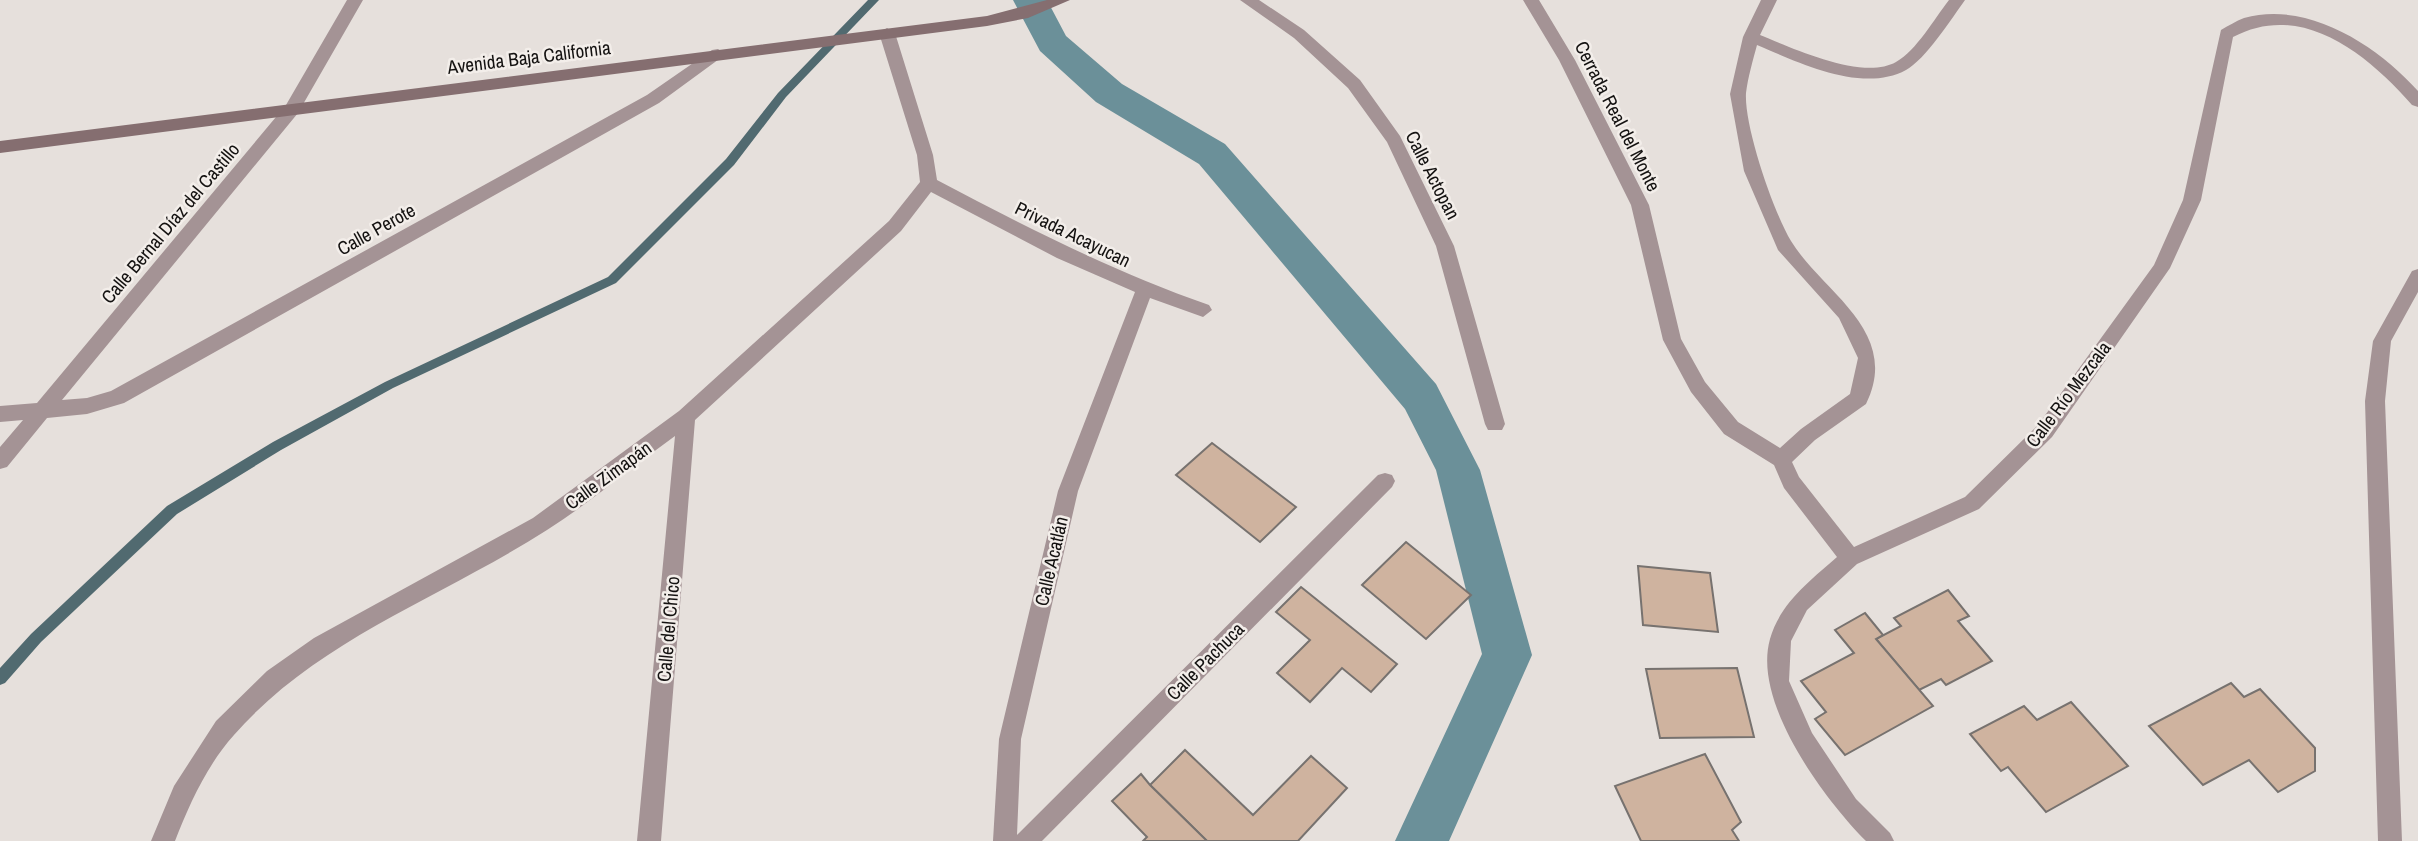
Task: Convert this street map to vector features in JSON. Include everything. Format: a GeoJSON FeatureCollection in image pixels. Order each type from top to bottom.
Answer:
{"type":"FeatureCollection","features":[{"type":"Feature","properties":{"kind":"main road","name":"Avenida Baja California"},"geometry":{"type":"LineString","coordinates":[[0,147],[987,21],[1023,14],[1062,0]]}},
{"type":"Feature","properties":{"kind":"street","name":"Calle Bernal Díaz del Castillo"},"geometry":{"type":"LineString","coordinates":[[0,461],[292,109],[355,0]]}},
{"type":"Feature","properties":{"kind":"street","name":"Calle Actopan"},"geometry":{"type":"LineString","coordinates":[[1248,0],[1299,34],[1354,83],[1394,140],[1445,246],[1495,424]]}},
{"type":"Feature","properties":{"kind":"street","name":"Cerrada Real del Monte"},"geometry":{"type":"LineString","coordinates":[[1531,0],[1567,60],[1640,205],[1672,340],[1698,387],[1731,428],[1782,460]]}},
{"type":"Feature","properties":{"kind":"street"},"geometry":{"type":"LineString","coordinates":[[1769,0],[1751,37],[1738,94],[1752,171],[1784,245],[1846,314],[1867,358],[1859,398],[1826,424],[1796,441],[1782,460],[1791,482],[1850,558]]}},
{"type":"Feature","properties":{"kind":"street"},"geometry":{"type":"LineString","coordinates":[[1751,37],[1825,66],[1869,72],[1901,66],[1957,0]]}},
{"type":"Feature","properties":{"kind":"street","name":"Calle Río Mezcala"},"geometry":{"type":"LineString","coordinates":[[1882,841],[1848,807],[1804,741],[1778,681],[1780,640],[1800,603],[1850,558],[1972,503],[2053,420],[2166,257],[2192,200],[2226,34],[2249,21],[2281,17],[2321,27],[2358,47],[2418,101]]}},
{"type":"Feature","properties":{"kind":"street"},"geometry":{"type":"LineString","coordinates":[[887,33],[925,155],[929,183]]}},
{"type":"Feature","properties":{"kind":"street","name":"Calle Perote"},"geometry":{"type":"LineString","coordinates":[[0,414],[87,406],[117,397],[653,99],[718,54]]}},
{"type":"Feature","properties":{"kind":"street","name":"Privada Acayucan"},"geometry":{"type":"LineString","coordinates":[[929,183],[1069,258],[1144,291],[1203,310]]}},
{"type":"Feature","properties":{"kind":"street","name":"Calle Zimapán"},"geometry":{"type":"LineString","coordinates":[[163,841],[182,794],[224,729],[275,678],[321,645],[540,524],[687,418],[895,226],[929,183]]}},
{"type":"Feature","properties":{"kind":"street"},"geometry":{"type":"LineString","coordinates":[[2390,841],[2375,401],[2382,341],[2418,276]]}},
{"type":"Feature","properties":{"kind":"street","name":"Calle Acatlán"},"geometry":{"type":"LineString","coordinates":[[1005,841],[1010,739],[1068,491],[1144,291]]}},
{"type":"Feature","properties":{"kind":"street","name":"Calle del Chico"},"geometry":{"type":"LineString","coordinates":[[649,841],[687,418]]}},
{"type":"Feature","properties":{"kind":"street","name":"Calle Pachuca"},"geometry":{"type":"LineString","coordinates":[[1026,841],[1385,481]]}},
{"type":"Feature","properties":{"kind":"building"},"geometry":{"type":"Polygon","coordinates":[[[1212,443],[1296,507],[1260,542],[1176,475],[1212,443]]]}},
{"type":"Feature","properties":{"kind":"building"},"geometry":{"type":"Polygon","coordinates":[[[1406,542],[1471,595],[1426,639],[1362,585],[1406,542]]]}},
{"type":"Feature","properties":{"kind":"building"},"geometry":{"type":"Polygon","coordinates":[[[1638,566],[1710,573],[1718,632],[1643,625],[1638,566]]]}},
{"type":"Feature","properties":{"kind":"building"},"geometry":{"type":"Polygon","coordinates":[[[1301,587],[1397,664],[1371,692],[1342,668],[1310,702],[1277,673],[1310,640],[1276,612],[1301,587]]]}},
{"type":"Feature","properties":{"kind":"building"},"geometry":{"type":"Polygon","coordinates":[[[1948,590],[1969,616],[1958,621],[1992,661],[1946,685],[1941,679],[1919,690],[1876,639],[1901,626],[1894,618],[1948,590]]]}},
{"type":"Feature","properties":{"kind":"building"},"geometry":{"type":"Polygon","coordinates":[[[1865,613],[1883,635],[1876,639],[1933,706],[1845,755],[1815,719],[1826,712],[1801,681],[1854,653],[1835,630],[1865,613]]]}},
{"type":"Feature","properties":{"kind":"building"},"geometry":{"type":"Polygon","coordinates":[[[1737,668],[1754,737],[1660,738],[1646,669],[1737,668]]]}},
{"type":"Feature","properties":{"kind":"building"},"geometry":{"type":"Polygon","coordinates":[[[2231,683],[2244,697],[2260,689],[2315,748],[2315,771],[2278,792],[2249,760],[2203,785],[2149,726],[2231,683]]]}},
{"type":"Feature","properties":{"kind":"building"},"geometry":{"type":"Polygon","coordinates":[[[2071,702],[2128,766],[2046,812],[2008,767],[2001,771],[1970,734],[2024,706],[2037,720],[2071,702]]]}},
{"type":"Feature","properties":{"kind":"building"},"geometry":{"type":"Polygon","coordinates":[[[1185,750],[1253,815],[1311,756],[1347,788],[1298,841],[1207,841],[1150,785],[1185,750]]]}},
{"type":"Feature","properties":{"kind":"building"},"geometry":{"type":"Polygon","coordinates":[[[1705,754],[1741,822],[1732,830],[1739,841],[1641,841],[1615,786],[1705,754]]]}},
{"type":"Feature","properties":{"kind":"building"},"geometry":{"type":"Polygon","coordinates":[[[1141,774],[1207,841],[1143,841],[1147,837],[1112,801],[1141,774]]]}},
{"type":"Feature","properties":{"kind":"waterway"},"geometry":{"type":"LineString","coordinates":[[0,678],[36,638],[172,510],[277,446],[389,385],[612,280],[730,162],[782,95],[874,0]]}},
{"type":"Feature","properties":{"kind":"waterway"},"geometry":{"type":"LineString","coordinates":[[1030,0],[1052,43],[1109,93],[1212,154],[1421,397],[1458,470],[1507,655],[1422,841]]}}]}
